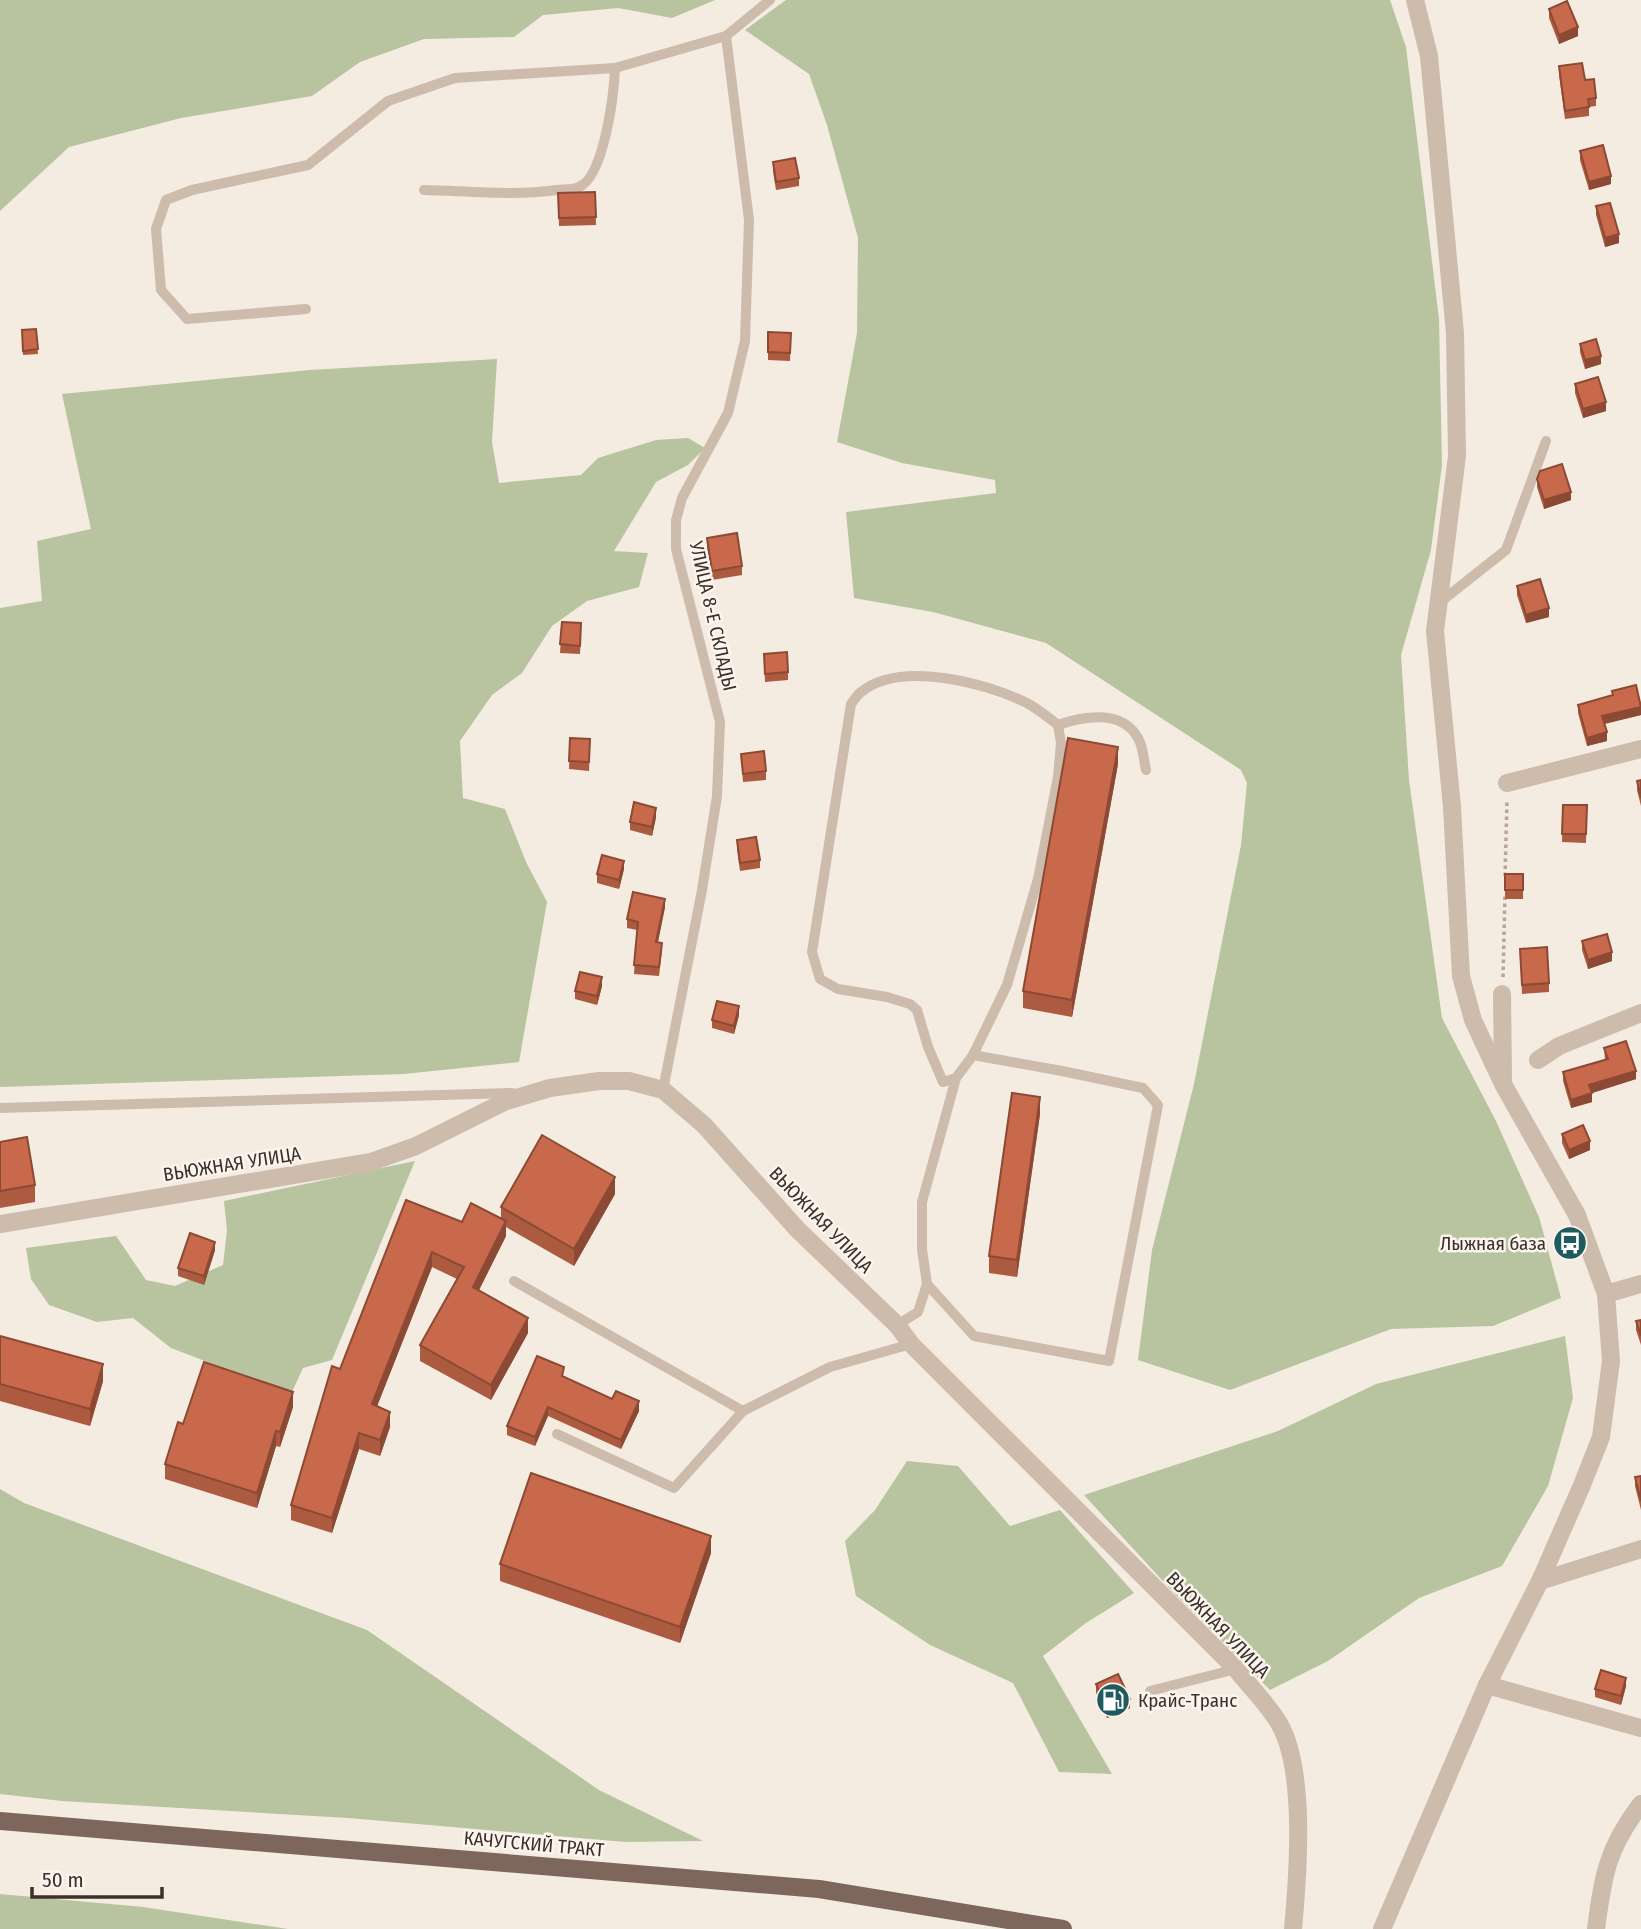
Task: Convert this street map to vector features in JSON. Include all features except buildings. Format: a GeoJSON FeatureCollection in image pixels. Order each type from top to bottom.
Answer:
{"type":"FeatureCollection","features":[{"type":"Feature","properties":{"kind":"main road","name":"КАЧУГСКИЙ ТРАКТ"},"geometry":{"type":"LineString","coordinates":[[0,1821],[819,1889],[1063,1929]]}},
{"type":"Feature","properties":{"kind":"street"},"geometry":{"type":"LineString","coordinates":[[1382,1929],[1487,1685],[1540,1581],[1601,1437],[1611,1361],[1606,1294],[1577,1214],[1503,1084],[1473,1020],[1461,976],[1452,807],[1435,631],[1457,456],[1456,370],[1429,56],[1415,0]]}},
{"type":"Feature","properties":{"kind":"street"},"geometry":{"type":"LineString","coordinates":[[1507,783],[1641,749]]}},
{"type":"Feature","properties":{"kind":"street"},"geometry":{"type":"LineString","coordinates":[[1503,993],[1503,1084]]}},
{"type":"Feature","properties":{"kind":"street"},"geometry":{"type":"LineString","coordinates":[[1538,1060],[1559,1046],[1641,1013]]}},
{"type":"Feature","properties":{"kind":"street","name":"ВЬЮЖНАЯ УЛИЦА"},"geometry":{"type":"LineString","coordinates":[[0,1223],[371,1162],[416,1146],[506,1101],[551,1088],[599,1081],[629,1081],[663,1090],[704,1125],[797,1229],[897,1325],[911,1343],[1236,1669],[1280,1724],[1293,1758],[1297,1794],[1293,1929]]}},
{"type":"Feature","properties":{"kind":"street"},"geometry":{"type":"LineString","coordinates":[[1606,1294],[1641,1284]]}},
{"type":"Feature","properties":{"kind":"street"},"geometry":{"type":"LineString","coordinates":[[1540,1581],[1641,1549]]}},
{"type":"Feature","properties":{"kind":"street"},"geometry":{"type":"LineString","coordinates":[[1487,1685],[1641,1728]]}},
{"type":"Feature","properties":{"kind":"street"},"geometry":{"type":"LineString","coordinates":[[1596,1929],[1609,1857],[1627,1822],[1641,1804]]}},
{"type":"Feature","properties":{"kind":"lane"},"geometry":{"type":"LineString","coordinates":[[306,309],[187,319],[161,290],[156,229],[166,200],[192,190],[309,164],[388,101],[455,78],[615,68],[726,36],[770,0]]}},
{"type":"Feature","properties":{"kind":"lane","name":"УЛИЦА 8-Е СКЛАДЫ"},"geometry":{"type":"LineString","coordinates":[[663,1090],[702,890],[717,796],[720,722],[676,549],[676,520],[681,498],[728,412],[745,341],[749,220],[726,36]]}},
{"type":"Feature","properties":{"kind":"lane"},"geometry":{"type":"LineString","coordinates":[[424,190],[544,192],[580,187],[594,172],[610,112],[615,68]]}},
{"type":"Feature","properties":{"kind":"lane"},"geometry":{"type":"LineString","coordinates":[[1439,603],[1506,550],[1546,441]]}},
{"type":"Feature","properties":{"kind":"lane"},"geometry":{"type":"LineString","coordinates":[[897,1325],[918,1312],[927,1284],[922,1249],[922,1202],[956,1078],[974,1055],[1007,985],[1038,880],[1058,777],[1061,744],[1058,725],[1027,704],[987,687],[927,674],[884,681],[862,691],[851,704],[812,952],[820,979],[838,989],[910,1004],[917,1010],[928,1047],[943,1082],[956,1078]]}},
{"type":"Feature","properties":{"kind":"lane"},"geometry":{"type":"LineString","coordinates":[[1058,725],[1075,719],[1100,717],[1122,722],[1139,738],[1146,770]]}},
{"type":"Feature","properties":{"kind":"lane"},"geometry":{"type":"LineString","coordinates":[[927,1284],[974,1336],[1109,1362],[1158,1105],[1143,1088],[974,1055]]}},
{"type":"Feature","properties":{"kind":"lane"},"geometry":{"type":"LineString","coordinates":[[0,1108],[534,1093]]}},
{"type":"Feature","properties":{"kind":"lane"},"geometry":{"type":"LineString","coordinates":[[514,1281],[743,1410]]}},
{"type":"Feature","properties":{"kind":"lane"},"geometry":{"type":"LineString","coordinates":[[556,1434],[674,1488],[743,1410],[830,1367],[911,1343]]}},
{"type":"Feature","properties":{"kind":"lane"},"geometry":{"type":"LineString","coordinates":[[1150,1691],[1236,1669]]}},
{"type":"Feature","properties":{"kind":"path"},"geometry":{"type":"LineString","coordinates":[[1503,993],[1507,783]]}},
{"type":"Feature","properties":{"kind":"green space"},"geometry":{"type":"Polygon","coordinates":[[[0,0],[715,0],[672,18],[618,8],[543,15],[514,37],[424,39],[360,62],[312,96],[181,118],[69,147],[0,211],[0,0]]]}},
{"type":"Feature","properties":{"kind":"green space"},"geometry":{"type":"Polygon","coordinates":[[[786,0],[1390,0],[1406,47],[1439,319],[1442,465],[1431,550],[1401,655],[1409,780],[1442,1018],[1496,1121],[1539,1217],[1561,1298],[1493,1326],[1391,1329],[1230,1390],[1138,1360],[1152,1250],[1194,1084],[1241,845],[1247,783],[1241,770],[1046,643],[933,612],[854,598],[846,512],[996,493],[995,480],[902,463],[837,442],[857,333],[858,238],[827,125],[809,74],[745,30],[786,0]]]}},
{"type":"Feature","properties":{"kind":"green space"},"geometry":{"type":"Polygon","coordinates":[[[497,359],[492,442],[499,483],[581,475],[598,458],[656,440],[688,438],[705,448],[688,465],[656,482],[614,551],[648,553],[639,587],[587,601],[552,626],[522,673],[492,695],[460,741],[463,798],[505,809],[526,862],[547,902],[519,1062],[404,1074],[0,1087],[0,608],[42,601],[37,541],[91,529],[62,394],[310,370],[497,359]]]}},
{"type":"Feature","properties":{"kind":"green space"},"geometry":{"type":"Polygon","coordinates":[[[415,1161],[332,1360],[303,1368],[291,1394],[171,1348],[133,1318],[97,1322],[49,1305],[31,1279],[26,1248],[116,1236],[146,1280],[175,1286],[223,1265],[227,1230],[224,1201],[415,1161]]]}},
{"type":"Feature","properties":{"kind":"green space"},"geometry":{"type":"Polygon","coordinates":[[[1565,1336],[1573,1398],[1548,1486],[1502,1566],[1419,1598],[1328,1661],[1270,1690],[1172,1591],[1084,1495],[1278,1431],[1376,1384],[1565,1336]]]}},
{"type":"Feature","properties":{"kind":"green space"},"geometry":{"type":"Polygon","coordinates":[[[907,1461],[958,1466],[1010,1526],[1060,1510],[1134,1593],[1086,1623],[1043,1656],[1112,1774],[1059,1772],[1013,1683],[930,1645],[856,1596],[845,1541],[875,1510],[907,1461]]]}},
{"type":"Feature","properties":{"kind":"green space"},"geometry":{"type":"Polygon","coordinates":[[[0,1489],[24,1503],[367,1630],[599,1790],[703,1841],[625,1842],[348,1818],[62,1801],[0,1794],[0,1489]]]}},
{"type":"Feature","properties":{"kind":"green space"},"geometry":{"type":"Polygon","coordinates":[[[0,1894],[143,1907],[288,1929],[0,1929],[0,1894]]]}},
{"type":"Feature","properties":{"kind":"place","name":"Лыжная база"},"geometry":{"type":"Point","coordinates":[1570,1243]}},
{"type":"Feature","properties":{"kind":"place","name":"Крайс-Транс"},"geometry":{"type":"Point","coordinates":[1113,1700]}}]}
